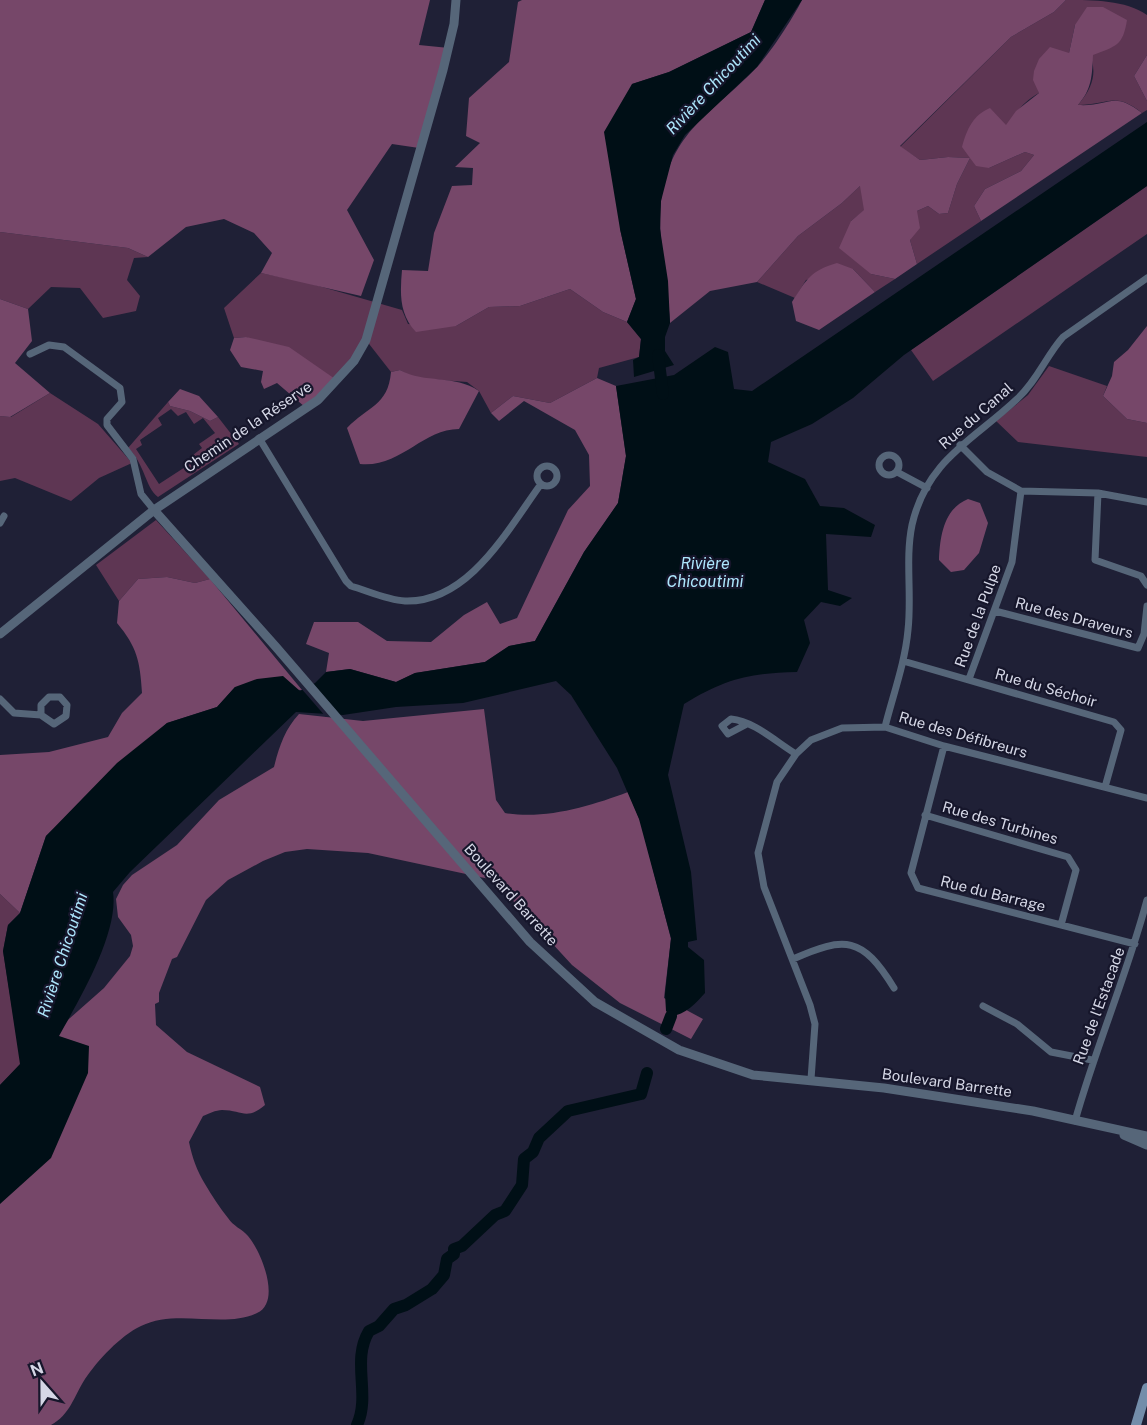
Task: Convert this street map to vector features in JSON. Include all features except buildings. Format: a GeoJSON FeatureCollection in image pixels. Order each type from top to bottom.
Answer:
{"type":"FeatureCollection","features":[{"type":"Feature","properties":{"kind":"main road"},"geometry":{"type":"LineString","coordinates":[[1136,1425],[1147,1388]]}},
{"type":"Feature","properties":{"kind":"street","name":"Chemin de la Réserve"},"geometry":{"type":"LineString","coordinates":[[0,634],[154,510],[318,400],[354,361],[366,340],[443,70],[454,24],[456,0]]}},
{"type":"Feature","properties":{"kind":"street","name":"Rue du Canal"},"geometry":{"type":"LineString","coordinates":[[885,727],[903,661],[908,629],[912,525],[927,488],[940,465],[960,445],[1018,399],[1039,374],[1053,348],[1063,337],[1147,278]]}},
{"type":"Feature","properties":{"kind":"street"},"geometry":{"type":"LineString","coordinates":[[30,354],[49,345],[64,346],[120,388],[122,402],[107,419],[107,425],[133,459],[141,494],[154,510]]}},
{"type":"Feature","properties":{"kind":"street"},"geometry":{"type":"LineString","coordinates":[[259,438],[346,581],[351,586],[404,601],[436,595],[453,588],[466,578],[497,543],[541,484]]}},
{"type":"Feature","properties":{"kind":"street"},"geometry":{"type":"LineString","coordinates":[[960,445],[987,472],[1021,491],[1098,493],[1147,502]]}},
{"type":"Feature","properties":{"kind":"street"},"geometry":{"type":"LineString","coordinates":[[897,472],[927,488]]}},
{"type":"Feature","properties":{"kind":"street","name":"Rue de la Pulpe"},"geometry":{"type":"LineString","coordinates":[[969,680],[1012,562],[1021,491]]}},
{"type":"Feature","properties":{"kind":"street"},"geometry":{"type":"LineString","coordinates":[[1098,493],[1095,560],[1141,576],[1147,585]]}},
{"type":"Feature","properties":{"kind":"street","name":"Boulevard Barrette"},"geometry":{"type":"LineString","coordinates":[[154,510],[345,726],[530,942],[595,1002],[679,1050],[753,1075],[811,1079],[1033,1111],[1147,1136]]}},
{"type":"Feature","properties":{"kind":"street","name":"Rue des Draveurs"},"geometry":{"type":"LineString","coordinates":[[995,611],[1138,648],[1144,634],[1147,606]]}},
{"type":"Feature","properties":{"kind":"street","name":"Rue du Séchoir"},"geometry":{"type":"LineString","coordinates":[[903,661],[1114,722],[1121,730],[1105,787]]}},
{"type":"Feature","properties":{"kind":"street"},"geometry":{"type":"LineString","coordinates":[[0,699],[14,713],[40,715],[48,723],[59,723],[66,716],[67,705],[60,697],[49,697],[41,705],[40,715]]}},
{"type":"Feature","properties":{"kind":"street"},"geometry":{"type":"LineString","coordinates":[[747,724],[796,754]]}},
{"type":"Feature","properties":{"kind":"street","name":"Rue des Défibreurs"},"geometry":{"type":"LineString","coordinates":[[811,1079],[815,1024],[803,981],[764,887],[758,853],[777,782],[796,754],[811,740],[842,728],[885,727],[944,746],[1147,798]]}},
{"type":"Feature","properties":{"kind":"street","name":"Rue du Barrage"},"geometry":{"type":"LineString","coordinates":[[944,746],[911,873],[918,888],[1135,944]]}},
{"type":"Feature","properties":{"kind":"street","name":"Rue des Turbines"},"geometry":{"type":"LineString","coordinates":[[925,815],[1068,857],[1076,870],[1061,925]]}},
{"type":"Feature","properties":{"kind":"street","name":"Rue de l'Estacade"},"geometry":{"type":"LineString","coordinates":[[1076,1121],[1092,1060],[1135,944],[1147,900]]}},
{"type":"Feature","properties":{"kind":"street"},"geometry":{"type":"LineString","coordinates":[[793,958],[821,946],[844,942],[865,951],[894,988]]}},
{"type":"Feature","properties":{"kind":"street"},"geometry":{"type":"LineString","coordinates":[[983,1006],[1017,1024],[1051,1052],[1092,1060]]}},
{"type":"Feature","properties":{"kind":"street","name":"Boulevard Barrette"},"geometry":{"type":"LineString","coordinates":[[1108,1129],[1147,1145]]}},
{"type":"Feature","properties":{"kind":"shaded area"},"geometry":{"type":"Polygon","coordinates":[[[0,0],[430,0],[419,45],[449,48],[419,148],[392,144],[347,210],[374,260],[361,296],[261,273],[272,253],[254,233],[224,219],[186,227],[148,257],[128,248],[0,232],[0,0]]]}},
{"type":"Feature","properties":{"kind":"shaded area"},"geometry":{"type":"Polygon","coordinates":[[[522,0],[765,0],[751,32],[669,72],[632,84],[620,229],[636,299],[627,322],[603,312],[570,289],[520,306],[489,307],[456,326],[416,332],[406,318],[402,303],[402,270],[428,271],[434,233],[452,186],[472,185],[473,168],[455,167],[480,143],[466,136],[469,98],[509,62],[518,2],[522,0]]]}},
{"type":"Feature","properties":{"kind":"shaded area"},"geometry":{"type":"Polygon","coordinates":[[[802,0],[1066,0],[1054,12],[1011,37],[900,146],[920,160],[948,157],[970,158],[957,184],[948,213],[939,214],[928,206],[917,211],[920,228],[910,240],[917,264],[895,279],[871,274],[839,248],[851,221],[864,210],[860,186],[842,203],[798,236],[757,282],[710,291],[670,323],[660,215],[666,177],[674,157],[696,125],[762,62],[781,36],[802,0]]]}},
{"type":"Feature","properties":{"kind":"shaded area"},"geometry":{"type":"Polygon","coordinates":[[[1066,0],[1119,4],[1147,15],[1147,55],[1134,76],[1147,101],[1147,110],[1142,113],[1125,102],[1118,101],[1078,105],[1091,84],[1093,65],[1087,46],[1075,25],[1069,53],[1038,86],[1039,93],[1021,107],[1014,116],[1002,136],[989,168],[1025,152],[1034,155],[1021,171],[985,189],[974,206],[981,221],[917,264],[910,240],[917,211],[928,206],[939,214],[948,213],[957,184],[970,158],[948,157],[920,160],[900,147],[1011,37],[1054,12],[1066,0]]]}},
{"type":"Feature","properties":{"kind":"shaded area"},"geometry":{"type":"Polygon","coordinates":[[[1087,7],[1103,7],[1127,20],[1121,40],[1093,55],[1089,88],[1078,105],[1117,101],[1124,102],[1142,113],[981,221],[974,206],[985,189],[1021,171],[1034,155],[1025,152],[989,168],[976,166],[962,147],[975,119],[984,111],[990,108],[1006,125],[1016,111],[1039,93],[1033,80],[1039,59],[1050,47],[1069,53],[1075,25],[1087,7]]]}},
{"type":"Feature","properties":{"kind":"shaded area"},"geometry":{"type":"Polygon","coordinates":[[[1147,55],[1147,101],[1134,76],[1147,55]]]}},
{"type":"Feature","properties":{"kind":"shaded area"},"geometry":{"type":"Polygon","coordinates":[[[861,185],[865,210],[851,221],[871,274],[895,279],[875,292],[853,269],[806,280],[795,298],[757,282],[798,236],[842,203],[861,185]]]}},
{"type":"Feature","properties":{"kind":"shaded area"},"geometry":{"type":"Polygon","coordinates":[[[1147,186],[1147,234],[933,381],[911,350],[1147,186]]]}},
{"type":"Feature","properties":{"kind":"shaded area"},"geometry":{"type":"Polygon","coordinates":[[[0,232],[128,248],[148,257],[134,258],[127,280],[140,296],[136,311],[103,318],[80,288],[51,287],[28,309],[0,299],[0,232]]]}},
{"type":"Feature","properties":{"kind":"shaded area"},"geometry":{"type":"Polygon","coordinates":[[[837,263],[853,269],[875,292],[819,330],[796,321],[792,302],[802,287],[815,273],[837,263]]]}},
{"type":"Feature","properties":{"kind":"shaded area"},"geometry":{"type":"Polygon","coordinates":[[[261,273],[305,282],[402,310],[408,324],[456,326],[489,307],[520,306],[570,289],[603,312],[627,322],[641,339],[639,357],[599,368],[597,378],[550,403],[513,396],[491,413],[479,391],[467,382],[415,378],[400,370],[391,372],[366,340],[338,381],[246,337],[234,338],[224,308],[261,273]]]}},
{"type":"Feature","properties":{"kind":"shaded area"},"geometry":{"type":"Polygon","coordinates":[[[0,299],[28,309],[32,341],[15,363],[50,393],[10,417],[0,416],[0,299]]]}},
{"type":"Feature","properties":{"kind":"shaded area"},"geometry":{"type":"Polygon","coordinates":[[[1147,326],[1147,423],[1127,419],[1103,396],[1112,376],[1114,362],[1128,350],[1147,326]]]}},
{"type":"Feature","properties":{"kind":"shaded area"},"geometry":{"type":"Polygon","coordinates":[[[246,337],[289,347],[338,381],[305,407],[277,383],[264,389],[261,382],[263,371],[241,367],[230,350],[234,338],[246,337]]]}},
{"type":"Feature","properties":{"kind":"shaded area"},"geometry":{"type":"Polygon","coordinates":[[[1049,366],[1107,386],[1103,396],[1127,419],[1147,423],[1147,457],[1018,442],[996,421],[1028,395],[1049,366]]]}},
{"type":"Feature","properties":{"kind":"shaded area"},"geometry":{"type":"Polygon","coordinates":[[[400,370],[419,377],[460,383],[479,391],[459,429],[434,435],[388,460],[375,464],[360,464],[347,428],[381,399],[386,392],[391,372],[400,370]]]}},
{"type":"Feature","properties":{"kind":"shaded area"},"geometry":{"type":"Polygon","coordinates":[[[597,378],[616,386],[626,456],[618,503],[584,552],[535,641],[509,646],[485,662],[415,673],[396,682],[350,669],[326,672],[329,653],[306,644],[314,622],[358,622],[387,641],[431,642],[464,615],[487,602],[500,624],[517,618],[568,510],[590,486],[589,455],[575,430],[524,401],[499,421],[491,413],[513,396],[550,403],[597,378]]]}},
{"type":"Feature","properties":{"kind":"shaded area"},"geometry":{"type":"Polygon","coordinates":[[[180,389],[199,396],[218,417],[210,421],[190,411],[170,406],[168,402],[180,389]]]}},
{"type":"Feature","properties":{"kind":"shaded area"},"geometry":{"type":"Polygon","coordinates":[[[50,393],[98,424],[132,463],[99,478],[71,501],[15,478],[0,481],[0,416],[11,417],[50,393]]]}},
{"type":"Feature","properties":{"kind":"shaded area"},"geometry":{"type":"Polygon","coordinates":[[[168,402],[170,406],[190,411],[210,421],[218,417],[239,444],[158,497],[150,487],[134,454],[128,448],[168,402]],[[171,409],[158,418],[162,425],[140,440],[142,445],[136,449],[159,484],[196,460],[193,455],[202,448],[199,444],[215,433],[203,418],[194,424],[186,412],[178,416],[171,409]]]}},
{"type":"Feature","properties":{"kind":"shaded area"},"geometry":{"type":"Polygon","coordinates":[[[968,499],[980,503],[988,523],[979,553],[964,570],[951,572],[939,560],[944,525],[953,510],[968,499]]]}},
{"type":"Feature","properties":{"kind":"shaded area"},"geometry":{"type":"Polygon","coordinates":[[[156,520],[210,579],[195,583],[167,577],[138,579],[119,601],[96,565],[156,520]]]}},
{"type":"Feature","properties":{"kind":"shaded area"},"geometry":{"type":"Polygon","coordinates":[[[167,577],[195,583],[210,579],[302,690],[235,687],[217,707],[167,723],[46,836],[20,913],[0,894],[0,755],[49,752],[108,737],[122,713],[142,693],[136,655],[117,623],[119,601],[138,579],[167,577]]]}},
{"type":"Feature","properties":{"kind":"shaded area"},"geometry":{"type":"Polygon","coordinates":[[[484,709],[496,800],[505,813],[536,815],[552,813],[583,807],[628,792],[641,823],[671,939],[664,998],[703,1019],[691,1039],[620,1003],[572,965],[494,880],[368,853],[307,849],[285,852],[228,880],[206,900],[177,957],[172,959],[159,993],[159,1002],[155,1004],[156,1025],[187,1052],[260,1087],[265,1105],[259,1110],[244,1114],[222,1110],[203,1116],[189,1142],[197,1169],[210,1193],[230,1221],[253,1243],[267,1276],[268,1298],[264,1307],[257,1313],[244,1317],[170,1319],[141,1326],[117,1342],[103,1357],[85,1379],[67,1411],[57,1421],[51,1425],[0,1425],[0,1172],[61,1026],[104,988],[130,956],[133,946],[131,935],[118,917],[116,899],[123,885],[132,875],[177,845],[219,800],[274,767],[283,739],[299,714],[363,721],[484,709]]]}},
{"type":"Feature","properties":{"kind":"shaded area"},"geometry":{"type":"Polygon","coordinates":[[[0,894],[20,913],[8,925],[3,951],[21,1064],[0,1085],[0,894]]]}},
{"type":"Feature","properties":{"kind":"water","name":"Rivière Chicoutimi"},"geometry":{"type":"Polygon","coordinates":[[[765,0],[802,0],[757,67],[685,135],[673,155],[661,201],[660,229],[668,281],[670,323],[665,337],[665,351],[674,365],[634,377],[633,360],[639,357],[641,339],[627,322],[636,299],[620,229],[604,132],[632,84],[669,72],[751,32],[765,0]]]}},
{"type":"Feature","properties":{"kind":"water","name":"Rivière Chicoutimi"},"geometry":{"type":"Polygon","coordinates":[[[1147,122],[1147,186],[904,355],[853,398],[812,424],[771,442],[768,462],[805,479],[820,506],[844,508],[875,525],[871,537],[826,534],[828,590],[852,598],[840,606],[821,602],[804,620],[810,643],[797,672],[738,679],[712,689],[684,704],[668,775],[691,872],[697,940],[688,942],[688,947],[704,960],[705,993],[694,1004],[686,1011],[676,1015],[671,1016],[666,1011],[665,994],[671,938],[639,819],[617,768],[571,695],[556,681],[463,703],[396,707],[343,715],[296,712],[130,872],[113,892],[110,927],[104,946],[59,1036],[89,1046],[88,1073],[51,1158],[0,1204],[0,1085],[20,1064],[3,951],[8,925],[20,913],[46,836],[117,763],[167,723],[217,707],[235,687],[257,679],[283,676],[300,691],[315,683],[326,672],[350,669],[396,682],[415,673],[485,662],[509,646],[535,641],[584,552],[618,503],[626,456],[616,386],[674,375],[715,347],[728,352],[734,389],[752,391],[1147,122]]]}},
{"type":"Feature","properties":{"kind":"pier"},"geometry":{"type":"Polygon","coordinates":[[[312,682],[342,717],[326,717],[300,687],[312,682]]]}},
{"type":"Feature","properties":{"kind":"waterway","name":"Rivière Chicoutimi"},"geometry":{"type":"LineString","coordinates":[[658,355],[663,394]]}},
{"type":"Feature","properties":{"kind":"waterway"},"geometry":{"type":"LineString","coordinates":[[666,1029],[671,1016]]}},
{"type":"Feature","properties":{"kind":"waterway"},"geometry":{"type":"LineString","coordinates":[[357,1425],[362,1401],[362,1354],[369,1331],[379,1326],[394,1309],[406,1305],[432,1289],[444,1275],[447,1259],[454,1254],[454,1249],[462,1246],[495,1215],[505,1211],[522,1185],[524,1159],[533,1152],[539,1138],[568,1111],[641,1094],[647,1073]]}}]}
